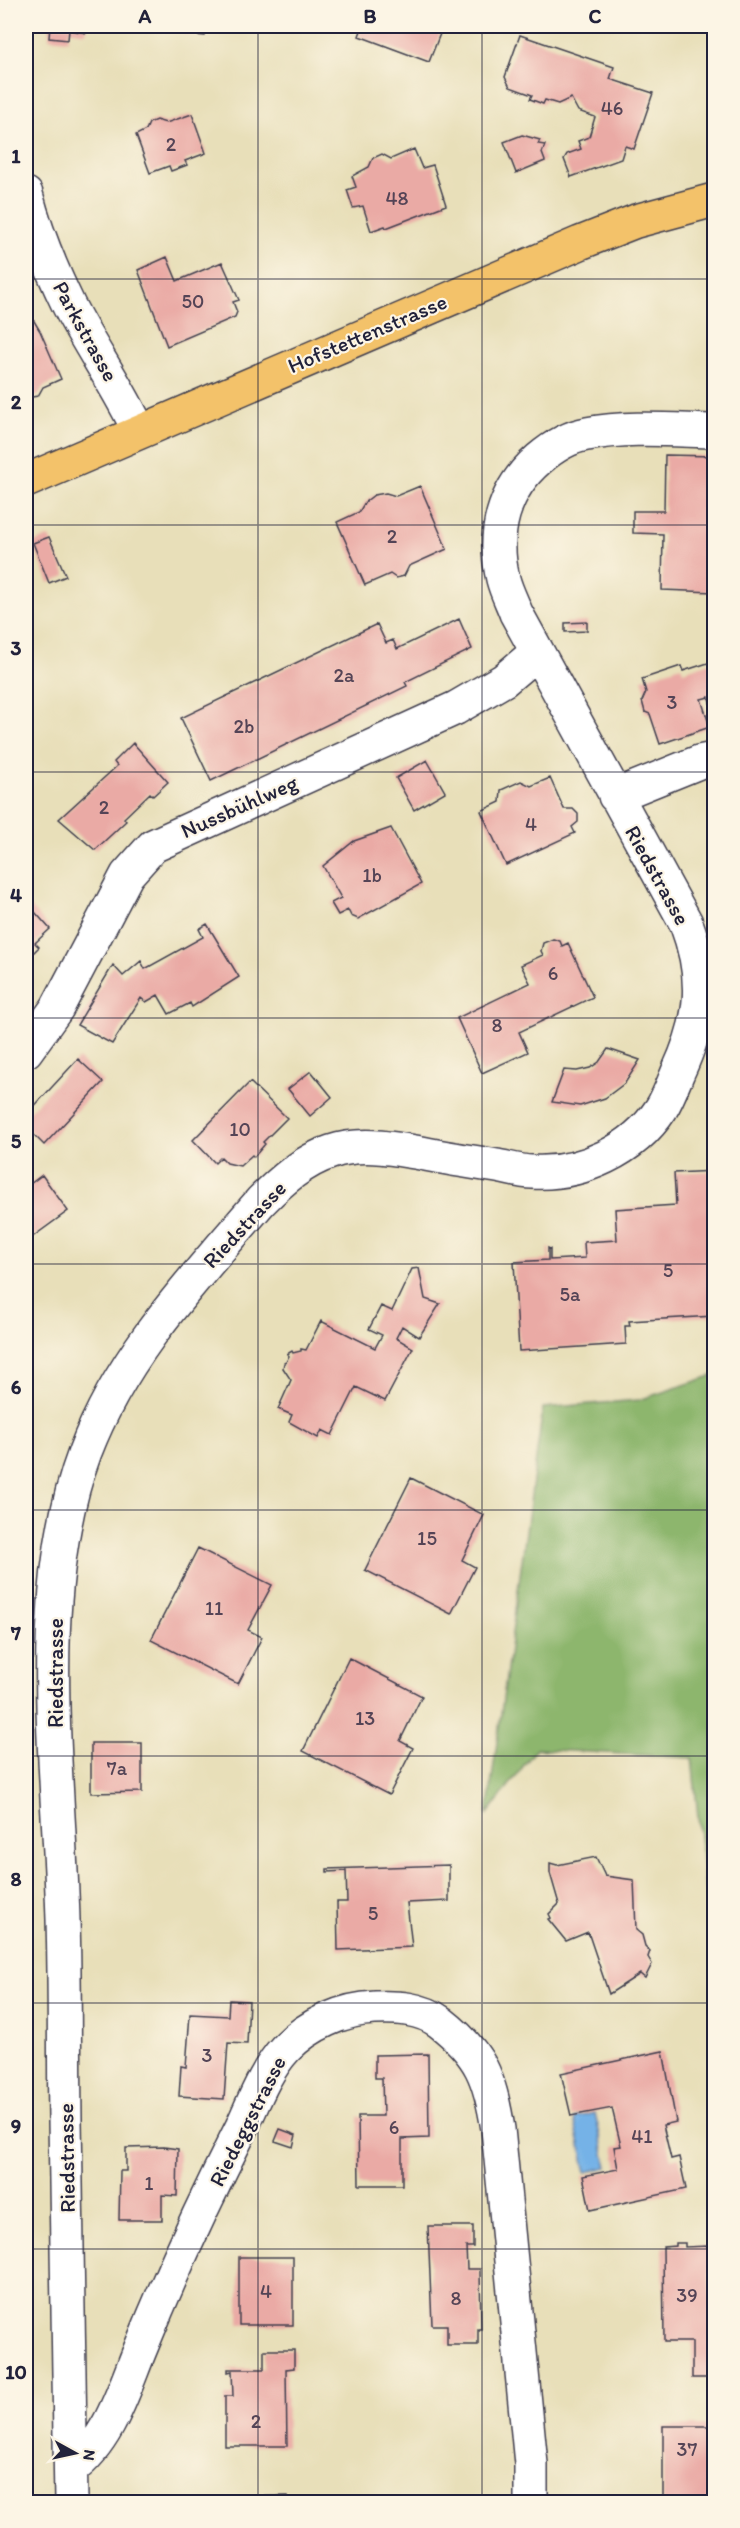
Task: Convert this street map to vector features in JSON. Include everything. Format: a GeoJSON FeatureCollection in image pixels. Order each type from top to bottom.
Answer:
{"type":"FeatureCollection","features":[{"type":"Feature","properties":{"kind":"main road","name":"Hofstettenstrasse"},"geometry":{"type":"LineString","coordinates":[[26,481],[580,243],[636,221],[714,200]]}},
{"type":"Feature","properties":{"kind":"street","name":"Parkstrasse"},"geometry":{"type":"LineString","coordinates":[[26,194],[37,236],[70,307],[127,404],[140,431]]}},
{"type":"Feature","properties":{"kind":"street","name":"Riedstrasse"},"geometry":{"type":"LineString","coordinates":[[71,2502],[63,1921],[39,1667],[57,1575],[63,1530],[85,1452],[125,1371],[158,1321],[261,1201],[279,1183],[309,1162],[331,1152],[353,1148],[383,1147],[533,1172],[570,1168],[611,1156],[640,1135],[662,1108],[688,1052],[708,980],[686,923],[516,613],[503,579],[500,547],[501,521],[512,488],[550,449],[567,440],[586,434],[627,429],[714,431]]}},
{"type":"Feature","properties":{"kind":"street","name":"Nussbühlweg"},"geometry":{"type":"LineString","coordinates":[[26,1051],[57,1008],[127,875],[153,846],[456,708],[504,680],[537,652]]}},
{"type":"Feature","properties":{"kind":"street"},"geometry":{"type":"LineString","coordinates":[[615,796],[699,762],[714,759]]}},
{"type":"Feature","properties":{"kind":"street","name":"Riedeggstrasse"},"geometry":{"type":"LineString","coordinates":[[71,2469],[87,2457],[110,2422],[150,2325],[222,2166],[267,2076],[285,2048],[304,2032],[344,2013],[364,2008],[394,2007],[432,2016],[462,2038],[479,2062],[492,2092],[498,2129],[530,2452],[531,2502]]}},
{"type":"Feature","properties":{"kind":"green space"},"geometry":{"type":"Polygon","coordinates":[[[714,1375],[714,1973],[692,1758],[536,1749],[487,1815],[543,1408],[639,1400],[714,1375]]]}},
{"type":"Feature","properties":{"kind":"water"},"geometry":{"type":"Polygon","coordinates":[[[595,2113],[607,2167],[586,2172],[574,2118],[595,2113]]]}},
{"type":"Feature","properties":{"kind":"building"},"geometry":{"type":"Polygon","coordinates":[[[50,26],[87,26],[86,33],[69,30],[68,40],[49,38],[50,26]]]}},
{"type":"Feature","properties":{"kind":"building"},"geometry":{"type":"Polygon","coordinates":[[[186,26],[206,26],[205,36],[184,34],[186,26]]]}},
{"type":"Feature","properties":{"kind":"building"},"geometry":{"type":"Polygon","coordinates":[[[355,26],[443,26],[429,62],[359,36],[362,28],[355,26]]]}},
{"type":"Feature","properties":{"kind":"building"},"geometry":{"type":"Polygon","coordinates":[[[520,35],[614,67],[610,79],[653,93],[634,149],[625,146],[621,159],[571,177],[564,159],[567,154],[581,149],[578,141],[589,137],[595,117],[578,111],[571,98],[558,104],[545,100],[543,104],[530,99],[532,95],[510,87],[505,77],[520,35]]]}},
{"type":"Feature","properties":{"kind":"building"},"geometry":{"type":"Polygon","coordinates":[[[714,91],[714,114],[713,115],[711,92],[714,91]]]}},
{"type":"Feature","properties":{"kind":"building"},"geometry":{"type":"Polygon","coordinates":[[[192,114],[206,153],[185,161],[187,165],[171,171],[169,166],[150,173],[136,135],[146,130],[149,123],[156,120],[166,123],[192,114]]]}},
{"type":"Feature","properties":{"kind":"building"},"geometry":{"type":"Polygon","coordinates":[[[522,135],[540,140],[538,144],[545,145],[542,153],[545,161],[516,173],[504,142],[522,135]]]}},
{"type":"Feature","properties":{"kind":"building"},"geometry":{"type":"Polygon","coordinates":[[[414,149],[422,168],[433,165],[446,205],[386,228],[385,226],[371,231],[363,206],[353,208],[347,190],[356,187],[352,176],[369,167],[373,158],[382,154],[391,159],[414,149]]]}},
{"type":"Feature","properties":{"kind":"building"},"geometry":{"type":"Polygon","coordinates":[[[167,257],[177,281],[222,262],[239,300],[233,302],[237,312],[235,317],[167,346],[138,270],[167,257]]]}},
{"type":"Feature","properties":{"kind":"building"},"geometry":{"type":"Polygon","coordinates":[[[27,319],[34,321],[40,331],[61,379],[43,387],[38,396],[32,397],[26,394],[27,319]]]}},
{"type":"Feature","properties":{"kind":"building"},"geometry":{"type":"Polygon","coordinates":[[[665,455],[714,456],[714,592],[662,590],[663,534],[633,533],[633,511],[664,511],[665,455]]]}},
{"type":"Feature","properties":{"kind":"building"},"geometry":{"type":"Polygon","coordinates":[[[420,486],[447,549],[409,566],[404,576],[396,578],[390,574],[365,585],[337,522],[359,512],[365,502],[374,495],[386,493],[396,496],[420,486]]]}},
{"type":"Feature","properties":{"kind":"building"},"geometry":{"type":"Polygon","coordinates":[[[49,537],[66,576],[49,583],[33,543],[49,537]]]}},
{"type":"Feature","properties":{"kind":"building"},"geometry":{"type":"Polygon","coordinates":[[[459,619],[472,649],[405,682],[407,686],[211,781],[181,718],[377,624],[386,643],[393,640],[397,649],[459,619]]]}},
{"type":"Feature","properties":{"kind":"building"},"geometry":{"type":"Polygon","coordinates":[[[587,622],[587,631],[565,632],[565,623],[587,622]]]}},
{"type":"Feature","properties":{"kind":"building"},"geometry":{"type":"Polygon","coordinates":[[[714,661],[714,701],[710,703],[709,697],[701,699],[710,727],[660,744],[650,714],[645,712],[642,701],[646,692],[642,679],[681,666],[683,671],[714,661]]]}},
{"type":"Feature","properties":{"kind":"building"},"geometry":{"type":"Polygon","coordinates":[[[133,743],[168,782],[153,796],[150,793],[124,818],[126,821],[95,850],[59,819],[117,766],[114,762],[133,743]]]}},
{"type":"Feature","properties":{"kind":"building"},"geometry":{"type":"Polygon","coordinates":[[[427,760],[445,792],[414,810],[396,778],[427,760]]]}},
{"type":"Feature","properties":{"kind":"building"},"geometry":{"type":"Polygon","coordinates":[[[550,778],[564,809],[573,809],[578,814],[578,822],[572,827],[575,833],[506,865],[481,811],[500,802],[501,790],[521,781],[531,786],[550,778]]]}},
{"type":"Feature","properties":{"kind":"building"},"geometry":{"type":"Polygon","coordinates":[[[391,828],[421,884],[358,919],[351,916],[348,910],[338,915],[331,903],[341,898],[323,866],[354,841],[391,828]]]}},
{"type":"Feature","properties":{"kind":"building"},"geometry":{"type":"Polygon","coordinates":[[[26,902],[50,929],[35,943],[39,947],[26,960],[26,902]]]}},
{"type":"Feature","properties":{"kind":"building"},"geometry":{"type":"Polygon","coordinates":[[[207,924],[239,977],[192,1007],[190,1003],[169,1014],[158,995],[146,1002],[141,998],[112,1044],[77,1025],[113,965],[123,976],[141,961],[145,969],[203,937],[199,929],[207,924]]]}},
{"type":"Feature","properties":{"kind":"building"},"geometry":{"type":"Polygon","coordinates":[[[553,939],[560,941],[562,946],[568,943],[593,997],[519,1032],[528,1052],[482,1073],[457,1018],[530,983],[521,965],[543,955],[541,951],[543,943],[553,939]]]}},
{"type":"Feature","properties":{"kind":"building"},"geometry":{"type":"Polygon","coordinates":[[[608,1049],[640,1060],[625,1083],[605,1098],[580,1106],[552,1102],[564,1070],[577,1071],[590,1068],[599,1062],[608,1049]]]}},
{"type":"Feature","properties":{"kind":"building"},"geometry":{"type":"Polygon","coordinates":[[[78,1059],[103,1082],[44,1145],[26,1127],[26,1115],[78,1059]]]}},
{"type":"Feature","properties":{"kind":"building"},"geometry":{"type":"Polygon","coordinates":[[[311,1071],[332,1097],[310,1116],[288,1089],[311,1071]]]}},
{"type":"Feature","properties":{"kind":"building"},"geometry":{"type":"Polygon","coordinates":[[[250,1082],[287,1118],[263,1142],[265,1144],[254,1157],[252,1155],[240,1166],[227,1163],[221,1157],[215,1163],[193,1140],[250,1082]]]}},
{"type":"Feature","properties":{"kind":"building"},"geometry":{"type":"Polygon","coordinates":[[[714,1171],[714,1316],[629,1321],[630,1326],[625,1326],[626,1344],[519,1351],[514,1262],[548,1260],[548,1248],[550,1249],[550,1260],[585,1258],[584,1242],[617,1240],[615,1209],[676,1205],[674,1173],[714,1171]]]}},
{"type":"Feature","properties":{"kind":"building"},"geometry":{"type":"Polygon","coordinates":[[[42,1175],[68,1211],[31,1238],[26,1231],[26,1187],[42,1175]]]}},
{"type":"Feature","properties":{"kind":"building"},"geometry":{"type":"Polygon","coordinates":[[[419,1268],[425,1299],[440,1304],[419,1337],[402,1326],[396,1338],[413,1348],[385,1401],[356,1387],[332,1435],[322,1430],[318,1438],[289,1422],[292,1415],[278,1409],[291,1380],[283,1368],[289,1356],[287,1354],[292,1351],[293,1353],[301,1351],[301,1349],[306,1350],[321,1321],[375,1348],[382,1335],[369,1329],[381,1306],[392,1311],[412,1269],[419,1268]]]}},
{"type":"Feature","properties":{"kind":"building"},"geometry":{"type":"Polygon","coordinates":[[[411,1478],[484,1515],[462,1560],[475,1567],[451,1614],[365,1570],[411,1478]]]}},
{"type":"Feature","properties":{"kind":"building"},"geometry":{"type":"Polygon","coordinates":[[[198,1548],[272,1585],[248,1630],[262,1637],[238,1684],[151,1640],[198,1548]]]}},
{"type":"Feature","properties":{"kind":"building"},"geometry":{"type":"Polygon","coordinates":[[[349,1658],[422,1696],[400,1741],[413,1748],[389,1795],[303,1751],[349,1658]]]}},
{"type":"Feature","properties":{"kind":"building"},"geometry":{"type":"Polygon","coordinates":[[[91,1743],[142,1743],[142,1792],[91,1793],[91,1743]]]}},
{"type":"Feature","properties":{"kind":"building"},"geometry":{"type":"Polygon","coordinates":[[[596,1857],[605,1876],[634,1880],[636,1930],[642,1935],[645,1946],[650,1951],[648,1957],[652,1964],[645,1978],[640,1974],[609,1994],[588,1932],[566,1941],[548,1919],[551,1918],[549,1914],[559,1904],[550,1873],[550,1863],[557,1865],[596,1857]]]}},
{"type":"Feature","properties":{"kind":"building"},"geometry":{"type":"Polygon","coordinates":[[[449,1865],[449,1901],[407,1903],[412,1947],[338,1950],[337,1902],[347,1902],[346,1871],[327,1872],[327,1869],[449,1865]]]}},
{"type":"Feature","properties":{"kind":"building"},"geometry":{"type":"Polygon","coordinates":[[[229,2000],[249,2001],[247,2044],[228,2043],[224,2099],[179,2096],[181,2066],[186,2067],[190,2014],[228,2016],[229,2000]]]}},
{"type":"Feature","properties":{"kind":"building"},"geometry":{"type":"Polygon","coordinates":[[[663,2051],[676,2122],[663,2125],[671,2159],[679,2157],[686,2189],[590,2210],[583,2176],[618,2169],[614,2147],[621,2146],[612,2108],[571,2116],[561,2073],[663,2051]]]}},
{"type":"Feature","properties":{"kind":"building"},"geometry":{"type":"Polygon","coordinates":[[[428,2054],[429,2138],[402,2139],[402,2185],[359,2185],[358,2116],[383,2116],[382,2078],[375,2078],[375,2055],[428,2054]]]}},
{"type":"Feature","properties":{"kind":"building"},"geometry":{"type":"Polygon","coordinates":[[[280,2129],[296,2135],[293,2147],[275,2141],[280,2129]]]}},
{"type":"Feature","properties":{"kind":"building"},"geometry":{"type":"Polygon","coordinates":[[[126,2148],[178,2149],[177,2196],[162,2195],[162,2220],[119,2220],[120,2171],[126,2171],[126,2148]]]}},
{"type":"Feature","properties":{"kind":"building"},"geometry":{"type":"Polygon","coordinates":[[[428,2226],[473,2226],[473,2247],[466,2247],[467,2269],[480,2269],[481,2329],[478,2329],[478,2345],[447,2345],[447,2325],[432,2325],[428,2226]]]}},
{"type":"Feature","properties":{"kind":"building"},"geometry":{"type":"Polygon","coordinates":[[[676,2243],[685,2243],[685,2247],[709,2246],[714,2378],[692,2378],[692,2342],[664,2342],[663,2247],[676,2246],[676,2243]]]}},
{"type":"Feature","properties":{"kind":"building"},"geometry":{"type":"Polygon","coordinates":[[[239,2257],[293,2257],[293,2325],[239,2325],[239,2257]]]}},
{"type":"Feature","properties":{"kind":"building"},"geometry":{"type":"Polygon","coordinates":[[[264,2350],[294,2350],[294,2368],[286,2369],[287,2446],[225,2446],[225,2396],[233,2396],[232,2371],[228,2372],[228,2369],[264,2369],[264,2350]]]}},
{"type":"Feature","properties":{"kind":"building"},"geometry":{"type":"Polygon","coordinates":[[[663,2426],[712,2426],[714,2502],[663,2502],[663,2426]]]}},
{"type":"Feature","properties":{"kind":"building"},"geometry":{"type":"Polygon","coordinates":[[[288,2496],[288,2502],[240,2502],[240,2497],[288,2496]]]}}]}
